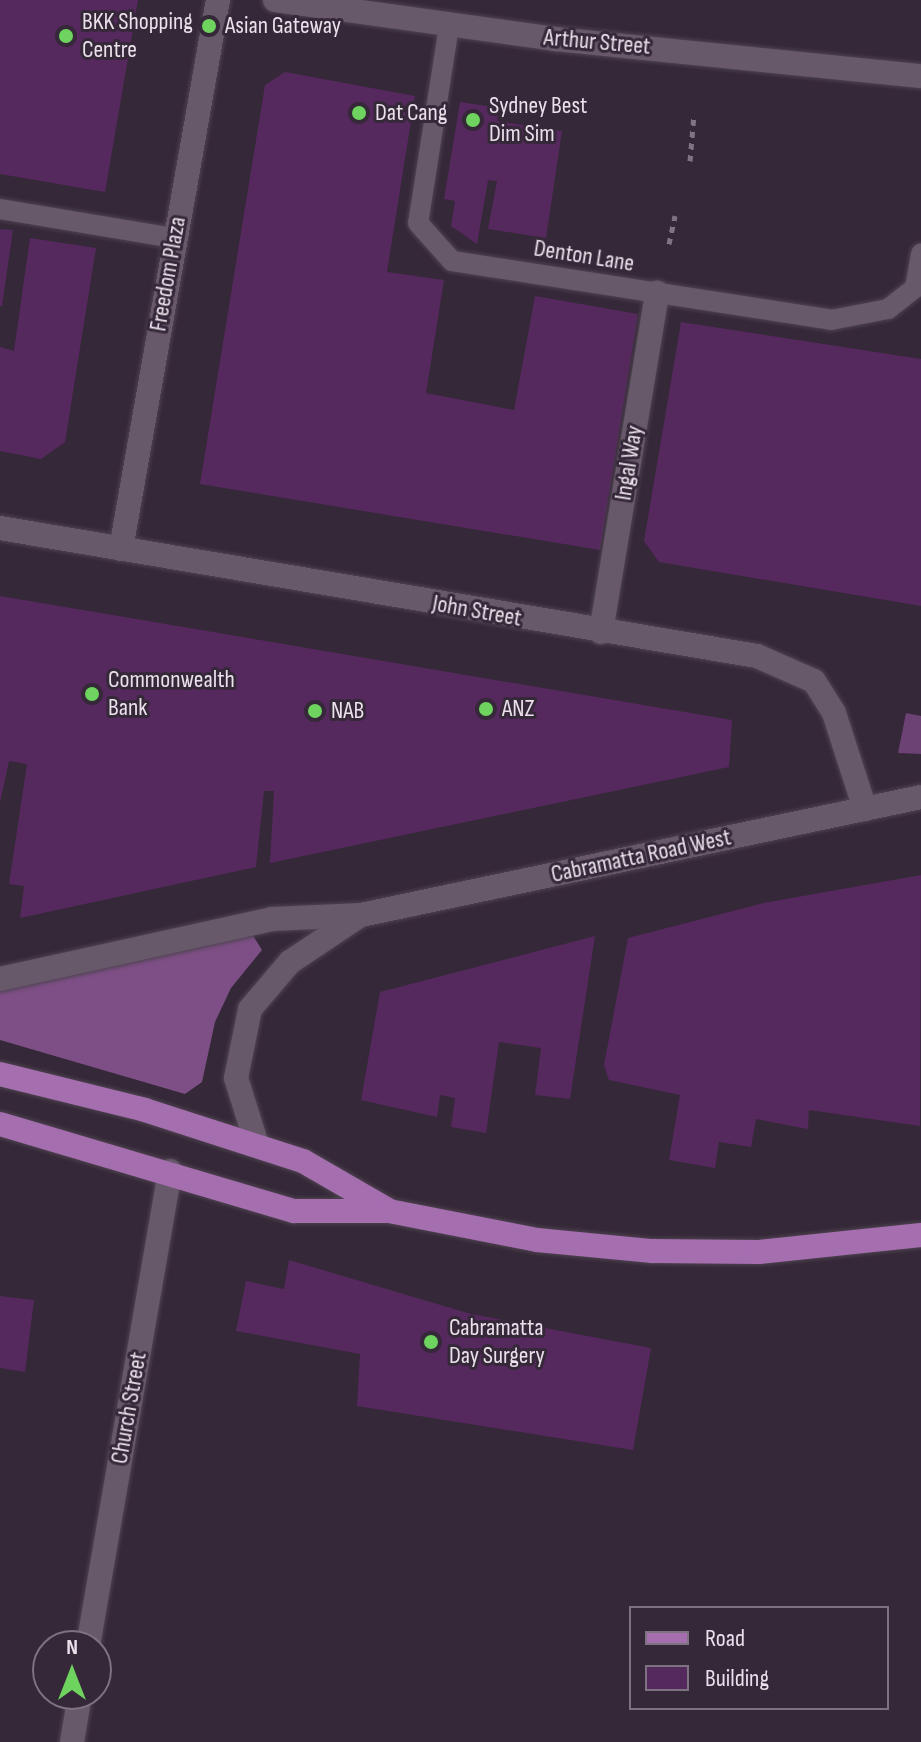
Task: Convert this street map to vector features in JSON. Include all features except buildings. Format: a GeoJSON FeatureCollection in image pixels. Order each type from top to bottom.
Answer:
{"type":"FeatureCollection","features":[{"type":"Feature","properties":{"kind":"main road"},"geometry":{"type":"LineString","coordinates":[[0,1074],[257,1145],[303,1161],[389,1211]]}},
{"type":"Feature","properties":{"kind":"main road"},"geometry":{"type":"LineString","coordinates":[[0,1124],[170,1171],[294,1211],[389,1211],[537,1240],[652,1251],[759,1252],[921,1235]]}},
{"type":"Feature","properties":{"kind":"street","name":"Freedom Plaza"},"geometry":{"type":"LineString","coordinates":[[121,549],[218,0]]}},
{"type":"Feature","properties":{"kind":"street","name":"Arthur Street"},"geometry":{"type":"LineString","coordinates":[[275,0],[449,26],[921,76]]}},
{"type":"Feature","properties":{"kind":"street","name":"Ingal Way"},"geometry":{"type":"LineString","coordinates":[[601,632],[657,293]]}},
{"type":"Feature","properties":{"kind":"street","name":"John Street"},"geometry":{"type":"LineString","coordinates":[[0,528],[757,656],[814,681],[834,713],[865,809]]}},
{"type":"Feature","properties":{"kind":"street","name":"Cabramatta Road West"},"geometry":{"type":"LineString","coordinates":[[0,979],[272,919],[361,915],[921,797]]}},
{"type":"Feature","properties":{"kind":"street","name":"Cabramatta Road West"},"geometry":{"type":"LineString","coordinates":[[257,1145],[236,1078],[250,1009],[290,962],[361,915]]}},
{"type":"Feature","properties":{"kind":"street","name":"Church Street"},"geometry":{"type":"LineString","coordinates":[[91,1630],[170,1171]]}},
{"type":"Feature","properties":{"kind":"street"},"geometry":{"type":"LineString","coordinates":[[72,1742],[77,1710]]}},
{"type":"Feature","properties":{"kind":"lane","name":"Denton Lane"},"geometry":{"type":"LineString","coordinates":[[449,26],[418,223],[452,261],[831,320],[888,309],[915,288],[921,254]]}},
{"type":"Feature","properties":{"kind":"lane"},"geometry":{"type":"LineString","coordinates":[[0,209],[174,238]]}},
{"type":"Feature","properties":{"kind":"path"},"geometry":{"type":"LineString","coordinates":[[690,161],[694,114]]}},
{"type":"Feature","properties":{"kind":"path"},"geometry":{"type":"LineString","coordinates":[[669,244],[675,216]]}},
{"type":"Feature","properties":{"kind":"shaded area"},"geometry":{"type":"Polygon","coordinates":[[[906,713],[921,716],[921,754],[898,753],[906,713]]]}},
{"type":"Feature","properties":{"kind":"shaded area"},"geometry":{"type":"Polygon","coordinates":[[[252,934],[262,950],[231,988],[215,1022],[202,1082],[185,1094],[0,1040],[0,991],[252,934]]]}},
{"type":"Feature","properties":{"kind":"place","name":"Asian Gateway"},"geometry":{"type":"Point","coordinates":[209,26]}},
{"type":"Feature","properties":{"kind":"place","name":"BKK Shopping Centre"},"geometry":{"type":"Point","coordinates":[66,36]}},
{"type":"Feature","properties":{"kind":"place","name":"Dat Cang"},"geometry":{"type":"Point","coordinates":[359,113]}},
{"type":"Feature","properties":{"kind":"place","name":"Sydney Best Dim Sim"},"geometry":{"type":"Point","coordinates":[473,120]}},
{"type":"Feature","properties":{"kind":"place","name":"Commonwealth Bank"},"geometry":{"type":"Point","coordinates":[92,694]}},
{"type":"Feature","properties":{"kind":"place","name":"ANZ"},"geometry":{"type":"Point","coordinates":[486,709]}},
{"type":"Feature","properties":{"kind":"place","name":"NAB"},"geometry":{"type":"Point","coordinates":[315,711]}},
{"type":"Feature","properties":{"kind":"place","name":"Cabramatta Day Surgery"},"geometry":{"type":"Point","coordinates":[431,1342]}}]}
